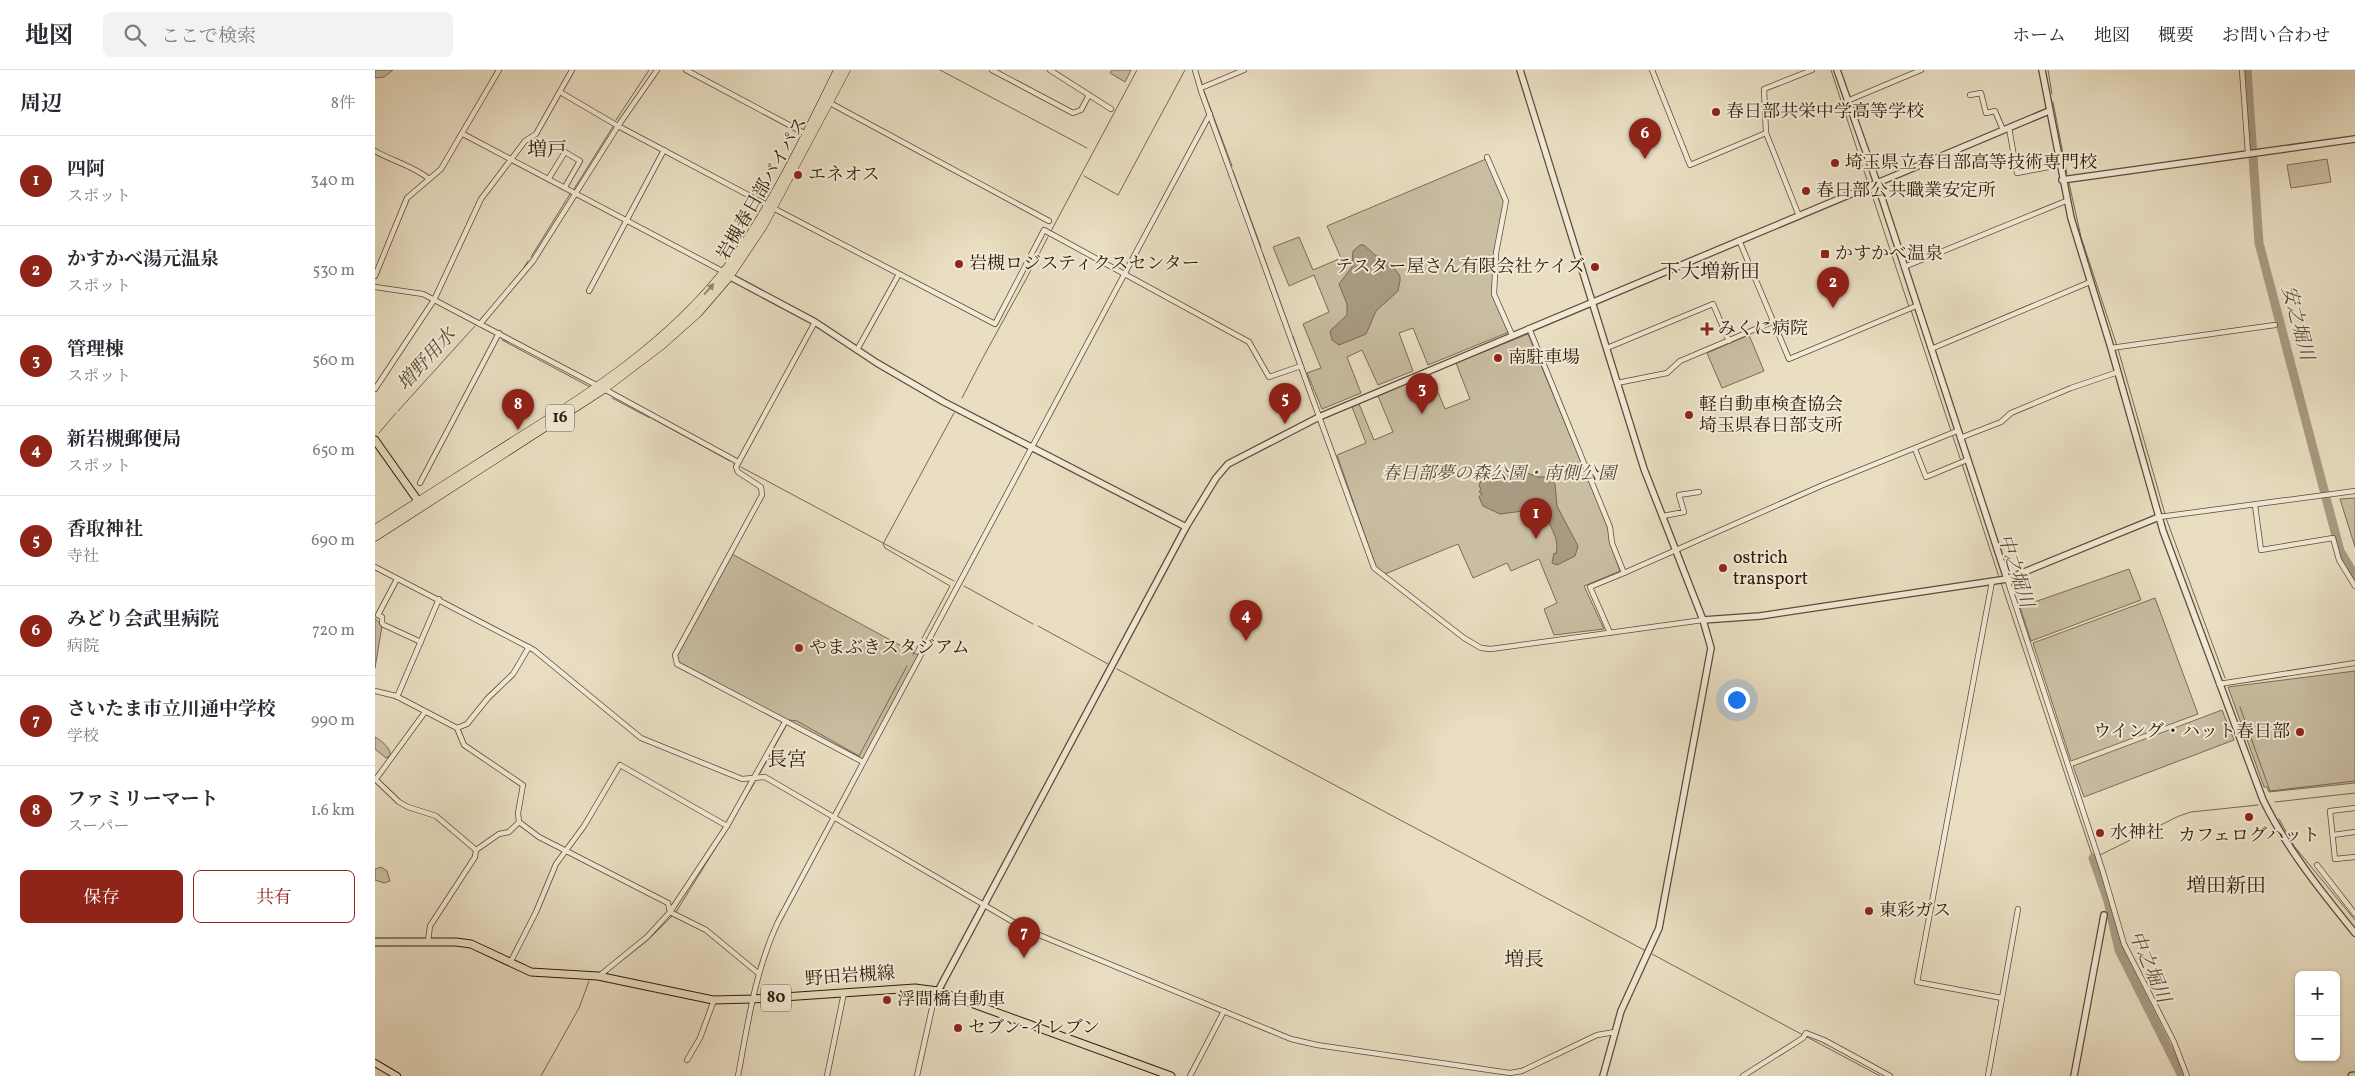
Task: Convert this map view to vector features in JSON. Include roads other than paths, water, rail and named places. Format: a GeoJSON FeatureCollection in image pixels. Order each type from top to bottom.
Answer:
{"type":"FeatureCollection","features":[{"type":"Feature","properties":{"kind":"highway","name":"岩槻春日部バイパス"},"geometry":{"type":"LineString","coordinates":[[770,206],[838,70]]}},
{"type":"Feature","properties":{"kind":"highway","name":"岩槻春日部バイパス"},"geometry":{"type":"LineString","coordinates":[[375,537],[420,504],[601,388],[658,341],[726,275],[770,206],[830,103],[846,70]]}},
{"type":"Feature","properties":{"kind":"highway","name":"岩槻春日部バイパス"},"geometry":{"type":"LineString","coordinates":[[375,529],[420,504]]}},
{"type":"Feature","properties":{"kind":"main road"},"geometry":{"type":"LineString","coordinates":[[375,440],[420,504]]}},
{"type":"Feature","properties":{"kind":"main road","name":"野田岩槻線"},"geometry":{"type":"LineString","coordinates":[[375,942],[428,941],[471,944],[510,964],[531,972],[598,976],[714,1000],[915,988],[937,991],[1171,1076]]}},
{"type":"Feature","properties":{"kind":"main road"},"geometry":{"type":"LineString","coordinates":[[375,1063],[397,1076]]}},
{"type":"Feature","properties":{"kind":"street"},"geometry":{"type":"LineString","coordinates":[[375,276],[407,198],[441,169],[499,70]]}},
{"type":"Feature","properties":{"kind":"street"},"geometry":{"type":"LineString","coordinates":[[375,390],[434,300],[481,199],[501,170],[525,141],[536,134],[572,70]]}},
{"type":"Feature","properties":{"kind":"street"},"geometry":{"type":"LineString","coordinates":[[480,324],[523,276],[618,126],[657,70]]}},
{"type":"Feature","properties":{"kind":"street"},"geometry":{"type":"LineString","coordinates":[[686,70],[806,134]]}},
{"type":"Feature","properties":{"kind":"street"},"geometry":{"type":"LineString","coordinates":[[992,70],[1073,113],[1081,110],[1089,95]]}},
{"type":"Feature","properties":{"kind":"street"},"geometry":{"type":"LineString","coordinates":[[1050,70],[1111,109]]}},
{"type":"Feature","properties":{"kind":"street"},"geometry":{"type":"LineString","coordinates":[[1195,70],[1374,568],[1464,638],[1481,648],[1491,649],[1703,620],[1770,615],[2000,580],[2161,517],[2355,491]]}},
{"type":"Feature","properties":{"kind":"street"},"geometry":{"type":"LineString","coordinates":[[1201,88],[1244,70]]}},
{"type":"Feature","properties":{"kind":"street"},"geometry":{"type":"LineString","coordinates":[[1520,70],[1644,469],[1703,620],[1711,648],[1659,928],[1621,1012],[1603,1076]]}},
{"type":"Feature","properties":{"kind":"street"},"geometry":{"type":"LineString","coordinates":[[1652,70],[1691,165],[1766,134]]}},
{"type":"Feature","properties":{"kind":"street"},"geometry":{"type":"LineString","coordinates":[[1799,216],[1766,134],[1764,89],[1812,70]]}},
{"type":"Feature","properties":{"kind":"street"},"geometry":{"type":"LineString","coordinates":[[1837,70],[1877,183],[1915,306],[1960,438],[2000,580],[2103,872],[2124,944],[2174,1042],[2187,1076]]}},
{"type":"Feature","properties":{"kind":"street"},"geometry":{"type":"LineString","coordinates":[[1847,101],[1921,70]]}},
{"type":"Feature","properties":{"kind":"street"},"geometry":{"type":"LineString","coordinates":[[2042,70],[2066,201],[2090,282],[2113,348],[2118,372],[2161,517],[2219,684],[2272,819],[2305,871],[2355,933]]}},
{"type":"Feature","properties":{"kind":"street"},"geometry":{"type":"LineString","coordinates":[[2242,70],[2248,153]]}},
{"type":"Feature","properties":{"kind":"street"},"geometry":{"type":"LineString","coordinates":[[560,92],[618,126],[995,324],[1044,230],[1249,342],[1269,377],[1301,366]]}},
{"type":"Feature","properties":{"kind":"street"},"geometry":{"type":"LineString","coordinates":[[1970,95],[1981,93],[1986,113],[1995,111],[2006,129],[2017,173],[2059,166]]}},
{"type":"Feature","properties":{"kind":"street"},"geometry":{"type":"LineString","coordinates":[[830,103],[1049,221]]}},
{"type":"Feature","properties":{"kind":"street"},"geometry":{"type":"LineString","coordinates":[[917,1076],[937,991],[985,906],[1185,527],[1216,478],[1228,464],[1319,417],[2049,111]]}},
{"type":"Feature","properties":{"kind":"street"},"geometry":{"type":"LineString","coordinates":[[738,1076],[758,973],[778,922],[1210,114]]}},
{"type":"Feature","properties":{"kind":"street"},"geometry":{"type":"LineString","coordinates":[[463,134],[512,158],[815,322],[857,350],[944,402],[1185,527]]}},
{"type":"Feature","properties":{"kind":"street"},"geometry":{"type":"LineString","coordinates":[[2062,180],[2355,139]]}},
{"type":"Feature","properties":{"kind":"street"},"geometry":{"type":"LineString","coordinates":[[375,150],[389,159],[422,173],[429,179]]}},
{"type":"Feature","properties":{"kind":"street"},"geometry":{"type":"LineString","coordinates":[[589,291],[664,150]]}},
{"type":"Feature","properties":{"kind":"street"},"geometry":{"type":"LineString","coordinates":[[549,178],[565,152],[580,161],[565,187]]}},
{"type":"Feature","properties":{"kind":"street"},"geometry":{"type":"LineString","coordinates":[[1487,157],[1506,201],[1496,253],[1494,294],[1512,335]]}},
{"type":"Feature","properties":{"kind":"street"},"geometry":{"type":"LineString","coordinates":[[1904,267],[2066,201]]}},
{"type":"Feature","properties":{"kind":"street"},"geometry":{"type":"LineString","coordinates":[[1739,240],[1789,359],[1915,306]]}},
{"type":"Feature","properties":{"kind":"street"},"geometry":{"type":"LineString","coordinates":[[857,350],[899,274]]}},
{"type":"Feature","properties":{"kind":"street"},"geometry":{"type":"LineString","coordinates":[[1931,349],[2090,282]]}},
{"type":"Feature","properties":{"kind":"street"},"geometry":{"type":"LineString","coordinates":[[375,287],[423,294],[738,462]]}},
{"type":"Feature","properties":{"kind":"street"},"geometry":{"type":"LineString","coordinates":[[1607,348],[1713,304],[1729,341]]}},
{"type":"Feature","properties":{"kind":"street"},"geometry":{"type":"LineString","coordinates":[[815,322],[735,468],[761,487],[762,495],[675,655],[677,664],[863,762]]}},
{"type":"Feature","properties":{"kind":"street"},"geometry":{"type":"LineString","coordinates":[[1617,382],[1667,373],[1680,361],[1772,322]]}},
{"type":"Feature","properties":{"kind":"street"},"geometry":{"type":"LineString","coordinates":[[2113,348],[2275,325]]}},
{"type":"Feature","properties":{"kind":"street"},"geometry":{"type":"LineString","coordinates":[[1529,328],[1610,527],[1613,543],[1624,572]]}},
{"type":"Feature","properties":{"kind":"street"},"geometry":{"type":"LineString","coordinates":[[420,483],[499,333]]}},
{"type":"Feature","properties":{"kind":"street"},"geometry":{"type":"LineString","coordinates":[[1960,438],[2001,422],[2011,413],[2071,388],[2118,372]]}},
{"type":"Feature","properties":{"kind":"street"},"geometry":{"type":"LineString","coordinates":[[1610,633],[1590,587],[1676,551],[1823,485],[1915,449],[1957,430]]}},
{"type":"Feature","properties":{"kind":"street"},"geometry":{"type":"LineString","coordinates":[[1915,449],[1926,477],[1967,460]]}},
{"type":"Feature","properties":{"kind":"street"},"geometry":{"type":"LineString","coordinates":[[1663,516],[1684,512],[1679,496],[1699,492]]}},
{"type":"Feature","properties":{"kind":"street"},"geometry":{"type":"LineString","coordinates":[[2255,505],[2261,550],[2333,538],[2339,560],[2355,586]]}},
{"type":"Feature","properties":{"kind":"street"},"geometry":{"type":"LineString","coordinates":[[375,567],[529,648],[558,668],[641,738],[742,779],[765,777],[1027,930],[1291,1039],[1510,1073],[1521,1071],[1597,1035],[1615,1032]]}},
{"type":"Feature","properties":{"kind":"street"},"geometry":{"type":"LineString","coordinates":[[397,579],[378,615],[382,617],[381,623],[421,642]]}},
{"type":"Feature","properties":{"kind":"street"},"geometry":{"type":"LineString","coordinates":[[2000,580],[1917,982],[2002,998]]}},
{"type":"Feature","properties":{"kind":"street"},"geometry":{"type":"LineString","coordinates":[[397,697],[439,599]]}},
{"type":"Feature","properties":{"kind":"street"},"geometry":{"type":"LineString","coordinates":[[457,728],[467,724],[513,674],[529,648]]}},
{"type":"Feature","properties":{"kind":"street"},"geometry":{"type":"LineString","coordinates":[[2219,684],[2355,663]]}},
{"type":"Feature","properties":{"kind":"street"},"geometry":{"type":"LineString","coordinates":[[375,691],[397,697],[457,728],[465,745],[523,785],[518,814],[519,822],[539,837],[566,853],[668,903],[672,913],[706,930],[758,973]]}},
{"type":"Feature","properties":{"kind":"street"},"geometry":{"type":"LineString","coordinates":[[425,712],[375,779],[399,802],[436,816],[476,850]]}},
{"type":"Feature","properties":{"kind":"street"},"geometry":{"type":"LineString","coordinates":[[598,976],[672,913],[727,826],[785,722]]}},
{"type":"Feature","properties":{"kind":"street"},"geometry":{"type":"LineString","coordinates":[[510,964],[536,912],[548,878],[556,864],[566,853],[620,765],[727,826]]}},
{"type":"Feature","properties":{"kind":"street"},"geometry":{"type":"LineString","coordinates":[[2355,808],[2331,811],[2335,860],[2355,857]]}},
{"type":"Feature","properties":{"kind":"street"},"geometry":{"type":"LineString","coordinates":[[428,941],[430,926],[475,857],[476,850],[499,834],[509,832],[519,822]]}},
{"type":"Feature","properties":{"kind":"street"},"geometry":{"type":"LineString","coordinates":[[2333,835],[2355,832]]}},
{"type":"Feature","properties":{"kind":"street"},"geometry":{"type":"LineString","coordinates":[[2317,865],[2355,914]]}},
{"type":"Feature","properties":{"kind":"street"},"geometry":{"type":"LineString","coordinates":[[1988,1076],[2018,909]]}},
{"type":"Feature","properties":{"kind":"street"},"geometry":{"type":"LineString","coordinates":[[2074,1076],[2104,915]]}},
{"type":"Feature","properties":{"kind":"street"},"geometry":{"type":"LineString","coordinates":[[827,1076],[844,993]]}},
{"type":"Feature","properties":{"kind":"street"},"geometry":{"type":"LineString","coordinates":[[687,1060],[700,1038],[714,1000]]}},
{"type":"Feature","properties":{"kind":"street"},"geometry":{"type":"LineString","coordinates":[[1190,1076],[1225,1011]]}},
{"type":"Feature","properties":{"kind":"street"},"geometry":{"type":"LineString","coordinates":[[1743,1076],[1805,1036],[1824,1040],[1890,1076]]}},
{"type":"Feature","properties":{"kind":"waterway"},"geometry":{"type":"LineString","coordinates":[[616,120],[649,70]]}},
{"type":"Feature","properties":{"kind":"waterway"},"geometry":{"type":"LineString","coordinates":[[940,70],[1087,148]]}},
{"type":"Feature","properties":{"kind":"waterway"},"geometry":{"type":"LineString","coordinates":[[1050,233],[1137,70]]}},
{"type":"Feature","properties":{"kind":"waterway"},"geometry":{"type":"LineString","coordinates":[[1084,176],[1118,195],[1185,70]]}},
{"type":"Feature","properties":{"kind":"waterway","name":"中之堀川"},"geometry":{"type":"LineString","coordinates":[[1831,70],[1868,183]]}},
{"type":"Feature","properties":{"kind":"waterway"},"geometry":{"type":"LineString","coordinates":[[2048,70],[2052,94]]}},
{"type":"Feature","properties":{"kind":"waterway","name":"安之堀川"},"geometry":{"type":"LineString","coordinates":[[2247,70],[2259,243],[2340,551],[2355,576]]}},
{"type":"Feature","properties":{"kind":"waterway"},"geometry":{"type":"LineString","coordinates":[[1197,71],[1202,83]]}},
{"type":"Feature","properties":{"kind":"waterway"},"geometry":{"type":"LineString","coordinates":[[1204,91],[1232,166]]}},
{"type":"Feature","properties":{"kind":"waterway"},"geometry":{"type":"LineString","coordinates":[[2053,102],[2067,174]]}},
{"type":"Feature","properties":{"kind":"waterway"},"geometry":{"type":"LineString","coordinates":[[574,189],[614,125]]}},
{"type":"Feature","properties":{"kind":"waterway"},"geometry":{"type":"LineString","coordinates":[[1233,171],[1261,247]]}},
{"type":"Feature","properties":{"kind":"waterway"},"geometry":{"type":"LineString","coordinates":[[2069,183],[2081,237],[2117,346]]}},
{"type":"Feature","properties":{"kind":"waterway","name":"中之堀川"},"geometry":{"type":"LineString","coordinates":[[1870,189],[1909,307]]}},
{"type":"Feature","properties":{"kind":"waterway"},"geometry":{"type":"LineString","coordinates":[[531,257],[570,194]]}},
{"type":"Feature","properties":{"kind":"waterway"},"geometry":{"type":"LineString","coordinates":[[962,398],[1048,237]]}},
{"type":"Feature","properties":{"kind":"waterway"},"geometry":{"type":"LineString","coordinates":[[1263,254],[1290,329]]}},
{"type":"Feature","properties":{"kind":"waterway"},"geometry":{"type":"LineString","coordinates":[[523,269],[528,261]]}},
{"type":"Feature","properties":{"kind":"waterway"},"geometry":{"type":"LineString","coordinates":[[481,319],[497,301]]}},
{"type":"Feature","properties":{"kind":"waterway","name":"中之堀川"},"geometry":{"type":"LineString","coordinates":[[1911,310],[1961,461]]}},
{"type":"Feature","properties":{"kind":"waterway","name":"増野用水"},"geometry":{"type":"LineString","coordinates":[[398,411],[475,326]]}},
{"type":"Feature","properties":{"kind":"waterway"},"geometry":{"type":"LineString","coordinates":[[1293,336],[1319,411]]}},
{"type":"Feature","properties":{"kind":"waterway"},"geometry":{"type":"LineString","coordinates":[[502,340],[590,387]]}},
{"type":"Feature","properties":{"kind":"waterway"},"geometry":{"type":"LineString","coordinates":[[2118,349],[2165,514]]}},
{"type":"Feature","properties":{"kind":"waterway"},"geometry":{"type":"LineString","coordinates":[[612,398],[650,418]]}},
{"type":"Feature","properties":{"kind":"waterway","name":"増野用水"},"geometry":{"type":"LineString","coordinates":[[379,433],[396,413]]}},
{"type":"Feature","properties":{"kind":"waterway"},"geometry":{"type":"LineString","coordinates":[[913,655],[950,586],[885,548],[883,544],[954,413]]}},
{"type":"Feature","properties":{"kind":"waterway"},"geometry":{"type":"LineString","coordinates":[[653,419],[730,461]]}},
{"type":"Feature","properties":{"kind":"waterway"},"geometry":{"type":"LineString","coordinates":[[1322,419],[1335,454]]}},
{"type":"Feature","properties":{"kind":"waterway","name":"中之堀川"},"geometry":{"type":"LineString","coordinates":[[1962,464],[1999,577]]}},
{"type":"Feature","properties":{"kind":"waterway"},"geometry":{"type":"LineString","coordinates":[[741,467],[954,581]]}},
{"type":"Feature","properties":{"kind":"waterway"},"geometry":{"type":"LineString","coordinates":[[2166,518],[2225,678]]}},
{"type":"Feature","properties":{"kind":"waterway","name":"中之堀川"},"geometry":{"type":"LineString","coordinates":[[2001,583],[2093,858],[2095,857]]}},
{"type":"Feature","properties":{"kind":"waterway"},"geometry":{"type":"LineString","coordinates":[[964,586],[1033,624]]}},
{"type":"Feature","properties":{"kind":"waterway"},"geometry":{"type":"LineString","coordinates":[[1038,626],[1108,664]]}},
{"type":"Feature","properties":{"kind":"waterway"},"geometry":{"type":"LineString","coordinates":[[789,720],[797,721],[859,756],[907,666]]}},
{"type":"Feature","properties":{"kind":"waterway"},"geometry":{"type":"LineString","coordinates":[[1117,669],[1646,951]]}},
{"type":"Feature","properties":{"kind":"waterway"},"geometry":{"type":"LineString","coordinates":[[2240,707],[2270,791],[2355,781]]}},
{"type":"Feature","properties":{"kind":"waterway"},"geometry":{"type":"LineString","coordinates":[[760,773],[786,726]]}},
{"type":"Feature","properties":{"kind":"waterway"},"geometry":{"type":"LineString","coordinates":[[732,821],[755,782]]}},
{"type":"Feature","properties":{"kind":"waterway"},"geometry":{"type":"LineString","coordinates":[[2275,802],[2355,793]]}},
{"type":"Feature","properties":{"kind":"waterway"},"geometry":{"type":"LineString","coordinates":[[2100,855],[2179,816],[2191,812],[2258,805]]}},
{"type":"Feature","properties":{"kind":"waterway"},"geometry":{"type":"LineString","coordinates":[[2279,819],[2294,846],[2355,920]]}},
{"type":"Feature","properties":{"kind":"waterway"},"geometry":{"type":"LineString","coordinates":[[676,912],[728,828]]}},
{"type":"Feature","properties":{"kind":"waterway","name":"中之堀川"},"geometry":{"type":"LineString","coordinates":[[2093,858],[2108,901],[2119,950],[2182,1076]]}},
{"type":"Feature","properties":{"kind":"waterway"},"geometry":{"type":"LineString","coordinates":[[624,959],[649,939],[673,915]]}},
{"type":"Feature","properties":{"kind":"waterway"},"geometry":{"type":"LineString","coordinates":[[1652,954],[1803,1035]]}},
{"type":"Feature","properties":{"kind":"waterway"},"geometry":{"type":"LineString","coordinates":[[541,1076],[579,1008],[589,981]]}},
{"type":"Feature","properties":{"kind":"waterway"},"geometry":{"type":"LineString","coordinates":[[1807,1037],[1880,1076]]}},
{"type":"Feature","properties":{"kind":"place","name":"春日部共栄中学高等学校"},"geometry":{"type":"Point","coordinates":[1716,112]}},
{"type":"Feature","properties":{"kind":"place","name":"みどり会武里病院"},"geometry":{"type":"Point","coordinates":[1645,159]}},
{"type":"Feature","properties":{"kind":"place","name":"埼玉県立春日部高等技術専門校"},"geometry":{"type":"Point","coordinates":[1835,163]}},
{"type":"Feature","properties":{"kind":"place","name":"エネオス"},"geometry":{"type":"Point","coordinates":[798,175]}},
{"type":"Feature","properties":{"kind":"place","name":"春日部公共職業安定所"},"geometry":{"type":"Point","coordinates":[1806,191]}},
{"type":"Feature","properties":{"kind":"place","name":"かすかべ温泉"},"geometry":{"type":"Point","coordinates":[1825,254]}},
{"type":"Feature","properties":{"kind":"place","name":"岩槻ロジスティクスセンター"},"geometry":{"type":"Point","coordinates":[959,264]}},
{"type":"Feature","properties":{"kind":"place","name":"テスター屋さん有限会社ケイズ"},"geometry":{"type":"Point","coordinates":[1595,267]}},
{"type":"Feature","properties":{"kind":"place","name":"かすかべ湯元温泉"},"geometry":{"type":"Point","coordinates":[1833,308]}},
{"type":"Feature","properties":{"kind":"place","name":"みくに病院"},"geometry":{"type":"Point","coordinates":[1707,329]}},
{"type":"Feature","properties":{"kind":"place","name":"南駐車場"},"geometry":{"type":"Point","coordinates":[1498,358]}},
{"type":"Feature","properties":{"kind":"place","name":"管理棟"},"geometry":{"type":"Point","coordinates":[1422,414]}},
{"type":"Feature","properties":{"kind":"place","name":"軽自動車検査協会 埼玉県春日部支所"},"geometry":{"type":"Point","coordinates":[1689,415]}},
{"type":"Feature","properties":{"kind":"place","name":"香取神社"},"geometry":{"type":"Point","coordinates":[1285,424]}},
{"type":"Feature","properties":{"kind":"place","name":"ファミリーマート"},"geometry":{"type":"Point","coordinates":[518,430]}},
{"type":"Feature","properties":{"kind":"place","name":"四阿"},"geometry":{"type":"Point","coordinates":[1536,539]}},
{"type":"Feature","properties":{"kind":"place","name":"ostrich transport"},"geometry":{"type":"Point","coordinates":[1723,568]}},
{"type":"Feature","properties":{"kind":"place","name":"新岩槻郵便局"},"geometry":{"type":"Point","coordinates":[1246,641]}},
{"type":"Feature","properties":{"kind":"place","name":"やまぶきスタジアム"},"geometry":{"type":"Point","coordinates":[799,648]}},
{"type":"Feature","properties":{"kind":"place","name":"ウイング・ハット春日部"},"geometry":{"type":"Point","coordinates":[2300,732]}},
{"type":"Feature","properties":{"kind":"place","name":"カフェログハット"},"geometry":{"type":"Point","coordinates":[2249,817]}},
{"type":"Feature","properties":{"kind":"place","name":"水神社"},"geometry":{"type":"Point","coordinates":[2100,833]}},
{"type":"Feature","properties":{"kind":"place","name":"東彩ガス"},"geometry":{"type":"Point","coordinates":[1869,911]}},
{"type":"Feature","properties":{"kind":"place","name":"さいたま市立川通中学校"},"geometry":{"type":"Point","coordinates":[1024,958]}},
{"type":"Feature","properties":{"kind":"place","name":"浮間橋自動車"},"geometry":{"type":"Point","coordinates":[887,1000]}},
{"type":"Feature","properties":{"kind":"place","name":"セブン-イレブン"},"geometry":{"type":"Point","coordinates":[958,1028]}},
{"type":"Feature","properties":{"kind":"district","name":"増戸"},"geometry":{"type":"Point","coordinates":[547,151]}},
{"type":"Feature","properties":{"kind":"district","name":"下大増新田"},"geometry":{"type":"Point","coordinates":[1710,273]}},
{"type":"Feature","properties":{"kind":"district","name":"長宮"},"geometry":{"type":"Point","coordinates":[787,761]}},
{"type":"Feature","properties":{"kind":"district","name":"増田新田"},"geometry":{"type":"Point","coordinates":[2226,887]}},
{"type":"Feature","properties":{"kind":"district","name":"増長"},"geometry":{"type":"Point","coordinates":[1524,961]}},
{"type":"Feature","properties":{"kind":"park label","name":"春日部夢の森公園・南側公園"},"geometry":{"type":"Point","coordinates":[1499,474]}}]}
